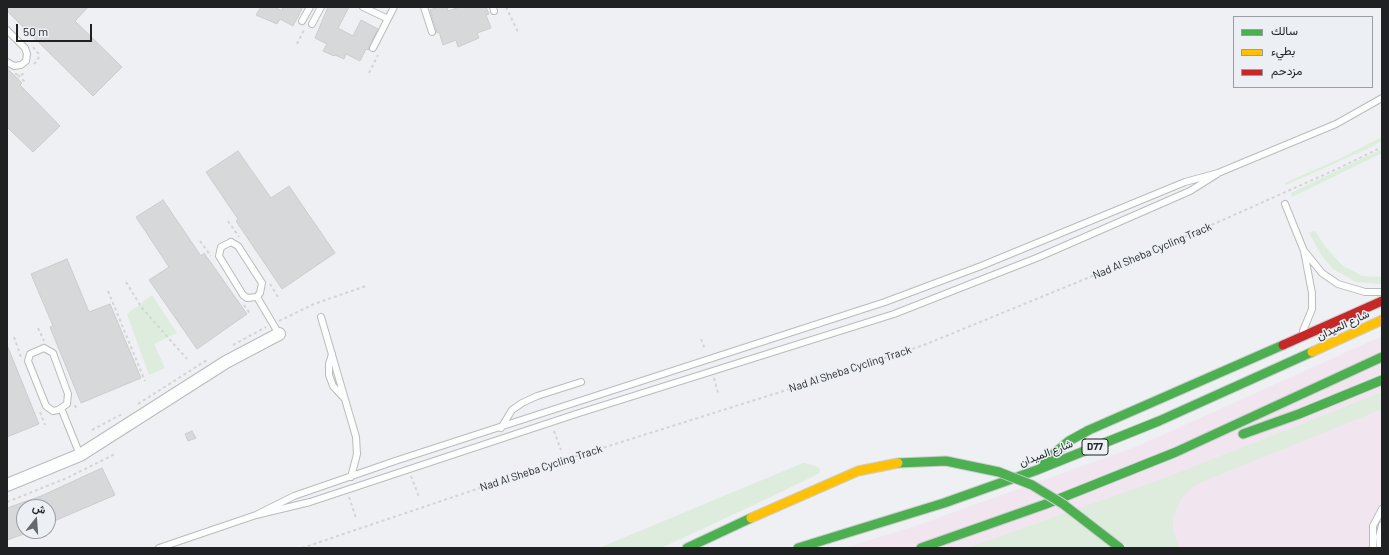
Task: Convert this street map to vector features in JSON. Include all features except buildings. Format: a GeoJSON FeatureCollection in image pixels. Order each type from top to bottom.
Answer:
{"type":"FeatureCollection","features":[{"type":"Feature","properties":{"kind":"main road"},"geometry":{"type":"LineString","coordinates":[[1037,470],[1057,450],[1081,434],[1382,301]]}},
{"type":"Feature","properties":{"kind":"main road","name":"شارع الميدان"},"geometry":{"type":"LineString","coordinates":[[798,548],[944,503],[1037,470],[1159,422],[1382,320]]}},
{"type":"Feature","properties":{"kind":"main road"},"geometry":{"type":"LineString","coordinates":[[921,548],[1046,504],[1176,452],[1382,357]]}},
{"type":"Feature","properties":{"kind":"main road"},"geometry":{"type":"LineString","coordinates":[[1176,452],[1275,423],[1382,380]]}},
{"type":"Feature","properties":{"kind":"main road"},"geometry":{"type":"LineString","coordinates":[[687,548],[858,470],[893,462],[946,461],[999,472],[1032,486],[1063,504],[1120,548]]}},
{"type":"Feature","properties":{"kind":"street"},"geometry":{"type":"LineString","coordinates":[[7,484],[80,454],[226,362],[279,334]]}},
{"type":"Feature","properties":{"kind":"lane"},"geometry":{"type":"LineString","coordinates":[[302,21],[310,7]]}},
{"type":"Feature","properties":{"kind":"lane"},"geometry":{"type":"LineString","coordinates":[[312,24],[321,7]]}},
{"type":"Feature","properties":{"kind":"lane"},"geometry":{"type":"LineString","coordinates":[[363,7],[388,19]]}},
{"type":"Feature","properties":{"kind":"lane"},"geometry":{"type":"LineString","coordinates":[[373,48],[394,7]]}},
{"type":"Feature","properties":{"kind":"lane"},"geometry":{"type":"LineString","coordinates":[[424,7],[432,32]]}},
{"type":"Feature","properties":{"kind":"lane"},"geometry":{"type":"LineString","coordinates":[[7,30],[25,48],[27,54],[26,61],[21,65],[14,66],[7,62]]}},
{"type":"Feature","properties":{"kind":"lane"},"geometry":{"type":"LineString","coordinates":[[256,515],[294,496],[885,302],[981,266],[1185,182],[1218,173],[1336,124],[1382,98]]}},
{"type":"Feature","properties":{"kind":"lane"},"geometry":{"type":"LineString","coordinates":[[159,548],[256,515],[297,506],[712,371],[894,314],[1032,260],[1190,191],[1218,173]]}},
{"type":"Feature","properties":{"kind":"lane"},"geometry":{"type":"LineString","coordinates":[[1285,204],[1304,251],[1313,301],[1307,324],[1298,339]]}},
{"type":"Feature","properties":{"kind":"lane"},"geometry":{"type":"LineString","coordinates":[[231,242],[238,246],[260,279],[262,288],[257,296],[247,298],[240,291],[219,256],[219,250],[224,244],[231,242]]}},
{"type":"Feature","properties":{"kind":"lane"},"geometry":{"type":"LineString","coordinates":[[1304,251],[1322,272],[1338,284],[1365,292],[1382,292]]}},
{"type":"Feature","properties":{"kind":"lane"},"geometry":{"type":"LineString","coordinates":[[257,296],[279,334]]}},
{"type":"Feature","properties":{"kind":"lane"},"geometry":{"type":"LineString","coordinates":[[321,317],[357,444],[356,459],[351,477]]}},
{"type":"Feature","properties":{"kind":"lane"},"geometry":{"type":"LineString","coordinates":[[44,348],[53,353],[69,397],[66,404],[61,408],[53,411],[46,406],[28,361],[30,354],[33,352],[44,348]]}},
{"type":"Feature","properties":{"kind":"lane"},"geometry":{"type":"LineString","coordinates":[[501,428],[512,410],[522,403],[537,396],[581,382]]}},
{"type":"Feature","properties":{"kind":"lane"},"geometry":{"type":"LineString","coordinates":[[61,408],[80,454]]}},
{"type":"Feature","properties":{"kind":"lane"},"geometry":{"type":"LineString","coordinates":[[1372,548],[1374,526],[1382,509]]}},
{"type":"Feature","properties":{"kind":"lane"},"geometry":{"type":"LineString","coordinates":[[1380,548],[1379,537],[1382,525]]}},
{"type":"Feature","properties":{"kind":"path"},"geometry":{"type":"LineString","coordinates":[[506,7],[518,32]]}},
{"type":"Feature","properties":{"kind":"path"},"geometry":{"type":"LineString","coordinates":[[18,75],[25,82]]}},
{"type":"Feature","properties":{"kind":"path","name":"Nad Al Sheba Cycling Track"},"geometry":{"type":"LineString","coordinates":[[302,548],[532,470],[831,376],[924,345],[1151,252],[1308,183],[1382,147]]}},
{"type":"Feature","properties":{"kind":"path"},"geometry":{"type":"LineString","coordinates":[[126,282],[142,308],[188,359]]}},
{"type":"Feature","properties":{"kind":"path"},"geometry":{"type":"LineString","coordinates":[[108,291],[145,381]]}},
{"type":"Feature","properties":{"kind":"path"},"geometry":{"type":"LineString","coordinates":[[701,339],[705,349]]}},
{"type":"Feature","properties":{"kind":"path"},"geometry":{"type":"LineString","coordinates":[[712,371],[718,393]]}},
{"type":"Feature","properties":{"kind":"path"},"geometry":{"type":"LineString","coordinates":[[554,431],[561,450]]}},
{"type":"Feature","properties":{"kind":"path"},"geometry":{"type":"LineString","coordinates":[[7,502],[68,478],[115,454]]}},
{"type":"Feature","properties":{"kind":"path"},"geometry":{"type":"LineString","coordinates":[[409,469],[419,497]]}},
{"type":"Feature","properties":{"kind":"path"},"geometry":{"type":"LineString","coordinates":[[346,490],[356,518]]}},
{"type":"Feature","properties":{"kind":"shaded area"},"geometry":{"type":"Polygon","coordinates":[[[1382,336],[1382,548],[844,548],[915,526],[1138,446],[1382,336]]]}},
{"type":"Feature","properties":{"kind":"green space"},"geometry":{"type":"Polygon","coordinates":[[[1382,137],[1382,141],[1367,149],[1286,185],[1285,183],[1337,160],[1382,137]]]}},
{"type":"Feature","properties":{"kind":"green space"},"geometry":{"type":"Polygon","coordinates":[[[1382,149],[1382,153],[1292,197],[1291,193],[1382,149]]]}},
{"type":"Feature","properties":{"kind":"green space"},"geometry":{"type":"Polygon","coordinates":[[[1315,231],[1327,249],[1342,265],[1362,276],[1382,277],[1382,284],[1356,282],[1333,269],[1322,256],[1309,233],[1315,231]]]}},
{"type":"Feature","properties":{"kind":"green space"},"geometry":{"type":"Polygon","coordinates":[[[152,295],[177,333],[154,344],[165,368],[149,375],[127,314],[152,295]]]}},
{"type":"Feature","properties":{"kind":"green space"},"geometry":{"type":"Polygon","coordinates":[[[1382,392],[1382,409],[1202,482],[1190,489],[1181,499],[1173,518],[1173,531],[1180,548],[967,548],[1162,479],[1382,392]]]}},
{"type":"Feature","properties":{"kind":"green space"},"geometry":{"type":"Polygon","coordinates":[[[803,463],[816,466],[820,469],[820,472],[756,504],[661,548],[599,548],[803,463]]]}},
{"type":"Feature","properties":{"kind":"traffic: fast"},"geometry":{"type":"LineString","coordinates":[[1043,463],[1069,441],[1089,430],[1283,345]]}},
{"type":"Feature","properties":{"kind":"traffic: fast"},"geometry":{"type":"LineString","coordinates":[[798,548],[944,503],[1037,470],[1159,421],[1312,352]]}},
{"type":"Feature","properties":{"kind":"traffic: fast"},"geometry":{"type":"LineString","coordinates":[[921,548],[1046,504],[1176,452],[1382,357]]}},
{"type":"Feature","properties":{"kind":"traffic: fast"},"geometry":{"type":"LineString","coordinates":[[1243,434],[1299,414],[1382,380]]}},
{"type":"Feature","properties":{"kind":"traffic: fast"},"geometry":{"type":"LineString","coordinates":[[898,463],[946,461],[999,472],[1032,485],[1063,504],[1120,548]]}},
{"type":"Feature","properties":{"kind":"traffic: fast"},"geometry":{"type":"LineString","coordinates":[[687,548],[751,518]]}},
{"type":"Feature","properties":{"kind":"traffic: slow"},"geometry":{"type":"LineString","coordinates":[[1312,352],[1382,320]]}},
{"type":"Feature","properties":{"kind":"traffic: slow"},"geometry":{"type":"LineString","coordinates":[[751,518],[858,471],[898,463]]}},
{"type":"Feature","properties":{"kind":"traffic: jam"},"geometry":{"type":"LineString","coordinates":[[1283,345],[1382,301]]}}]}
